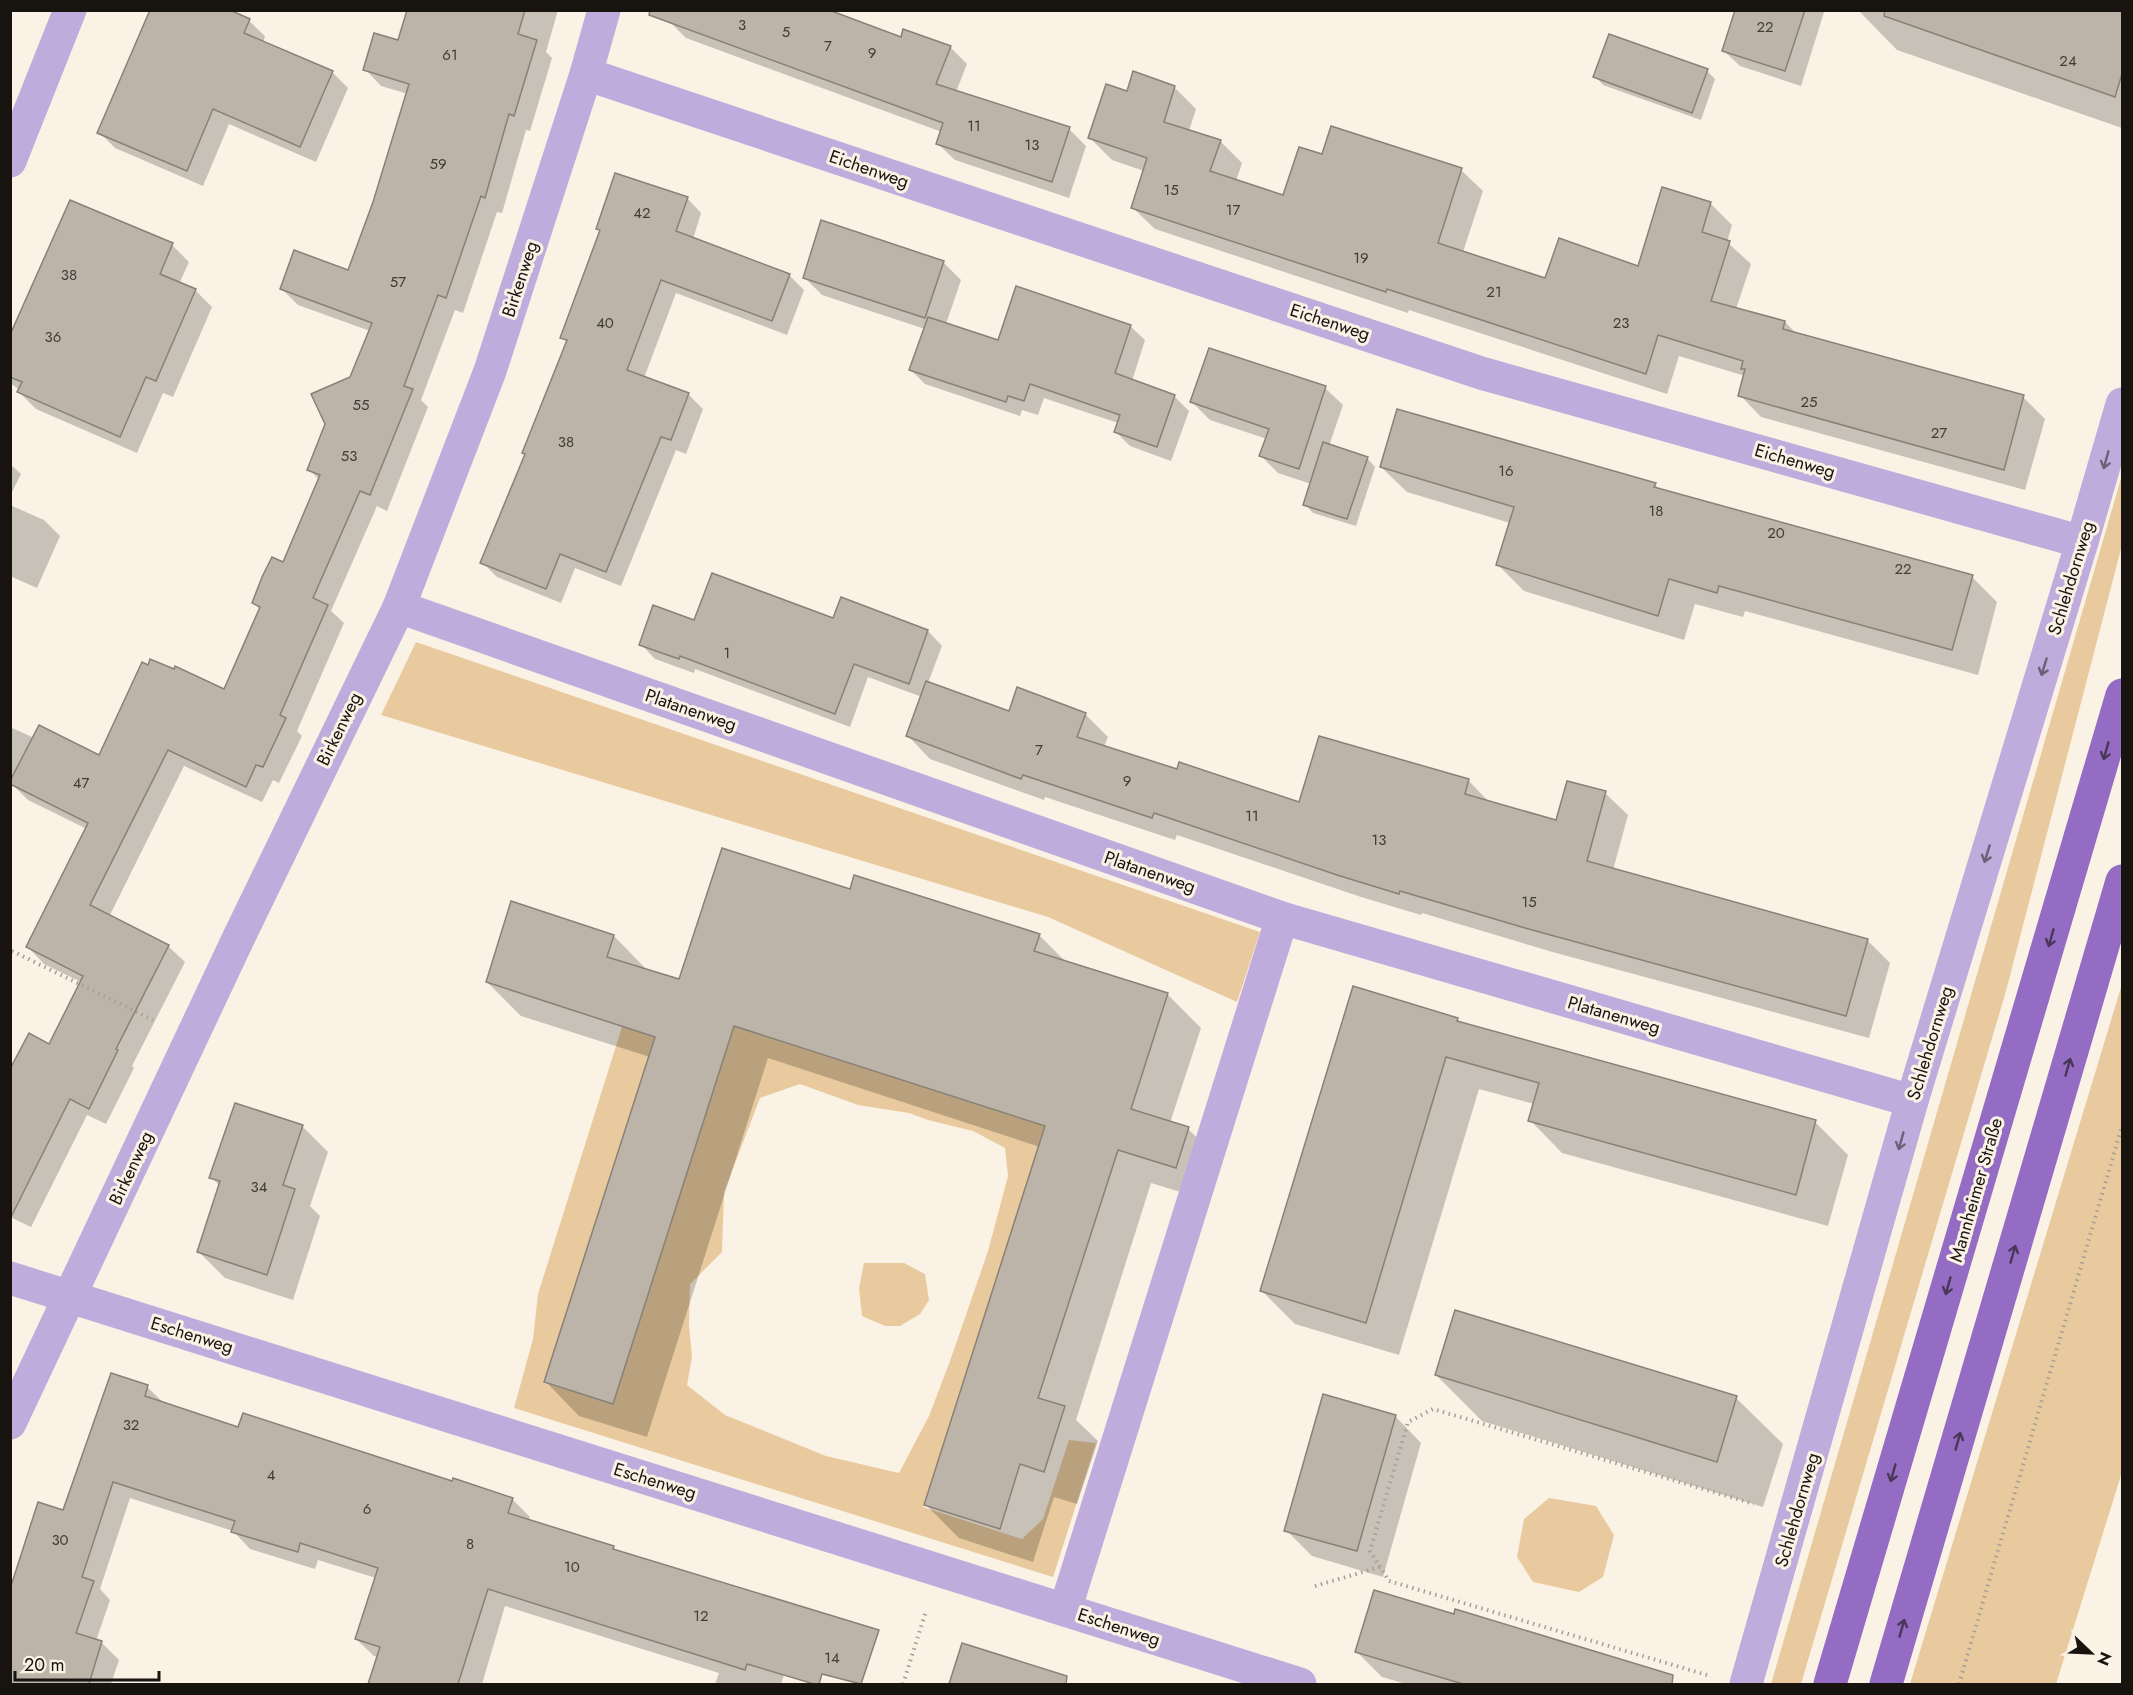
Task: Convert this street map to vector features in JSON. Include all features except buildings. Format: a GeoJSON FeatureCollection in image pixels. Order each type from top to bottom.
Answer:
{"type":"FeatureCollection","features":[{"type":"Feature","properties":{"kind":"main road","name":"Mannheimer Straße"},"geometry":{"type":"LineString","coordinates":[[1830,1684],[2122,695]]}},
{"type":"Feature","properties":{"kind":"main road"},"geometry":{"type":"LineString","coordinates":[[1886,1684],[2122,881]]}},
{"type":"Feature","properties":{"kind":"street"},"geometry":{"type":"LineString","coordinates":[[10,161],[70,10]]}},
{"type":"Feature","properties":{"kind":"street","name":"Birkenweg"},"geometry":{"type":"LineString","coordinates":[[10,1423],[191,1038],[399,607],[490,371],[586,74],[604,10]]}},
{"type":"Feature","properties":{"kind":"street","name":"Eichenweg"},"geometry":{"type":"LineString","coordinates":[[586,74],[1481,373],[2082,542]]}},
{"type":"Feature","properties":{"kind":"street","name":"Schlehdornweg"},"geometry":{"type":"LineString","coordinates":[[1731,1681],[1795,1516],[1912,1101],[2122,404]]}},
{"type":"Feature","properties":{"kind":"street","name":"Platanenweg"},"geometry":{"type":"LineString","coordinates":[[399,607],[1282,918],[1912,1101]]}},
{"type":"Feature","properties":{"kind":"street"},"geometry":{"type":"LineString","coordinates":[[1065,1610],[1282,918]]}},
{"type":"Feature","properties":{"kind":"street","name":"Eschenweg"},"geometry":{"type":"LineString","coordinates":[[10,1278],[1300,1684]]}},
{"type":"Feature","properties":{"kind":"path"},"geometry":{"type":"LineString","coordinates":[[12,951],[191,1038]]}},
{"type":"Feature","properties":{"kind":"path"},"geometry":{"type":"LineString","coordinates":[[1959,1684],[2122,1126]]}},
{"type":"Feature","properties":{"kind":"path"},"geometry":{"type":"LineString","coordinates":[[1731,1681],[1389,1581],[1370,1551],[1408,1422],[1433,1408],[1795,1516]]}},
{"type":"Feature","properties":{"kind":"path"},"geometry":{"type":"LineString","coordinates":[[1315,1586],[1380,1567]]}},
{"type":"Feature","properties":{"kind":"path"},"geometry":{"type":"LineString","coordinates":[[903,1684],[939,1570]]}},
{"type":"Feature","properties":{"kind":"shaded area"},"geometry":{"type":"Polygon","coordinates":[[[2122,475],[2122,545],[2006,991],[1801,1684],[1771,1684],[2122,475]]]}},
{"type":"Feature","properties":{"kind":"shaded area"},"geometry":{"type":"Polygon","coordinates":[[[416,642],[1260,932],[1237,1002],[1048,917],[381,715],[416,642]]]}},
{"type":"Feature","properties":{"kind":"shaded area"},"geometry":{"type":"Polygon","coordinates":[[[2122,984],[2122,1472],[2056,1684],[1910,1684],[2122,984]]]}},
{"type":"Feature","properties":{"kind":"shaded area"},"geometry":{"type":"Polygon","coordinates":[[[633,992],[666,1003],[544,1383],[613,1404],[734,1026],[1045,1126],[923,1507],[1022,1539],[1043,1519],[1069,1440],[1096,1443],[1053,1577],[514,1408],[533,1339],[538,1294],[633,992]],[[800,1084],[760,1098],[724,1192],[722,1252],[690,1284],[689,1325],[692,1357],[687,1385],[725,1415],[826,1456],[899,1473],[929,1416],[988,1251],[1008,1176],[1005,1148],[973,1131],[909,1113],[858,1105],[800,1084]]]}},
{"type":"Feature","properties":{"kind":"shaded area"},"geometry":{"type":"Polygon","coordinates":[[[864,1263],[904,1263],[925,1274],[929,1300],[920,1314],[900,1326],[885,1326],[862,1316],[859,1288],[864,1263]]]}},
{"type":"Feature","properties":{"kind":"shaded area"},"geometry":{"type":"Polygon","coordinates":[[[1549,1498],[1596,1506],[1614,1535],[1603,1577],[1579,1592],[1533,1582],[1517,1557],[1524,1519],[1549,1498]]]}}]}
